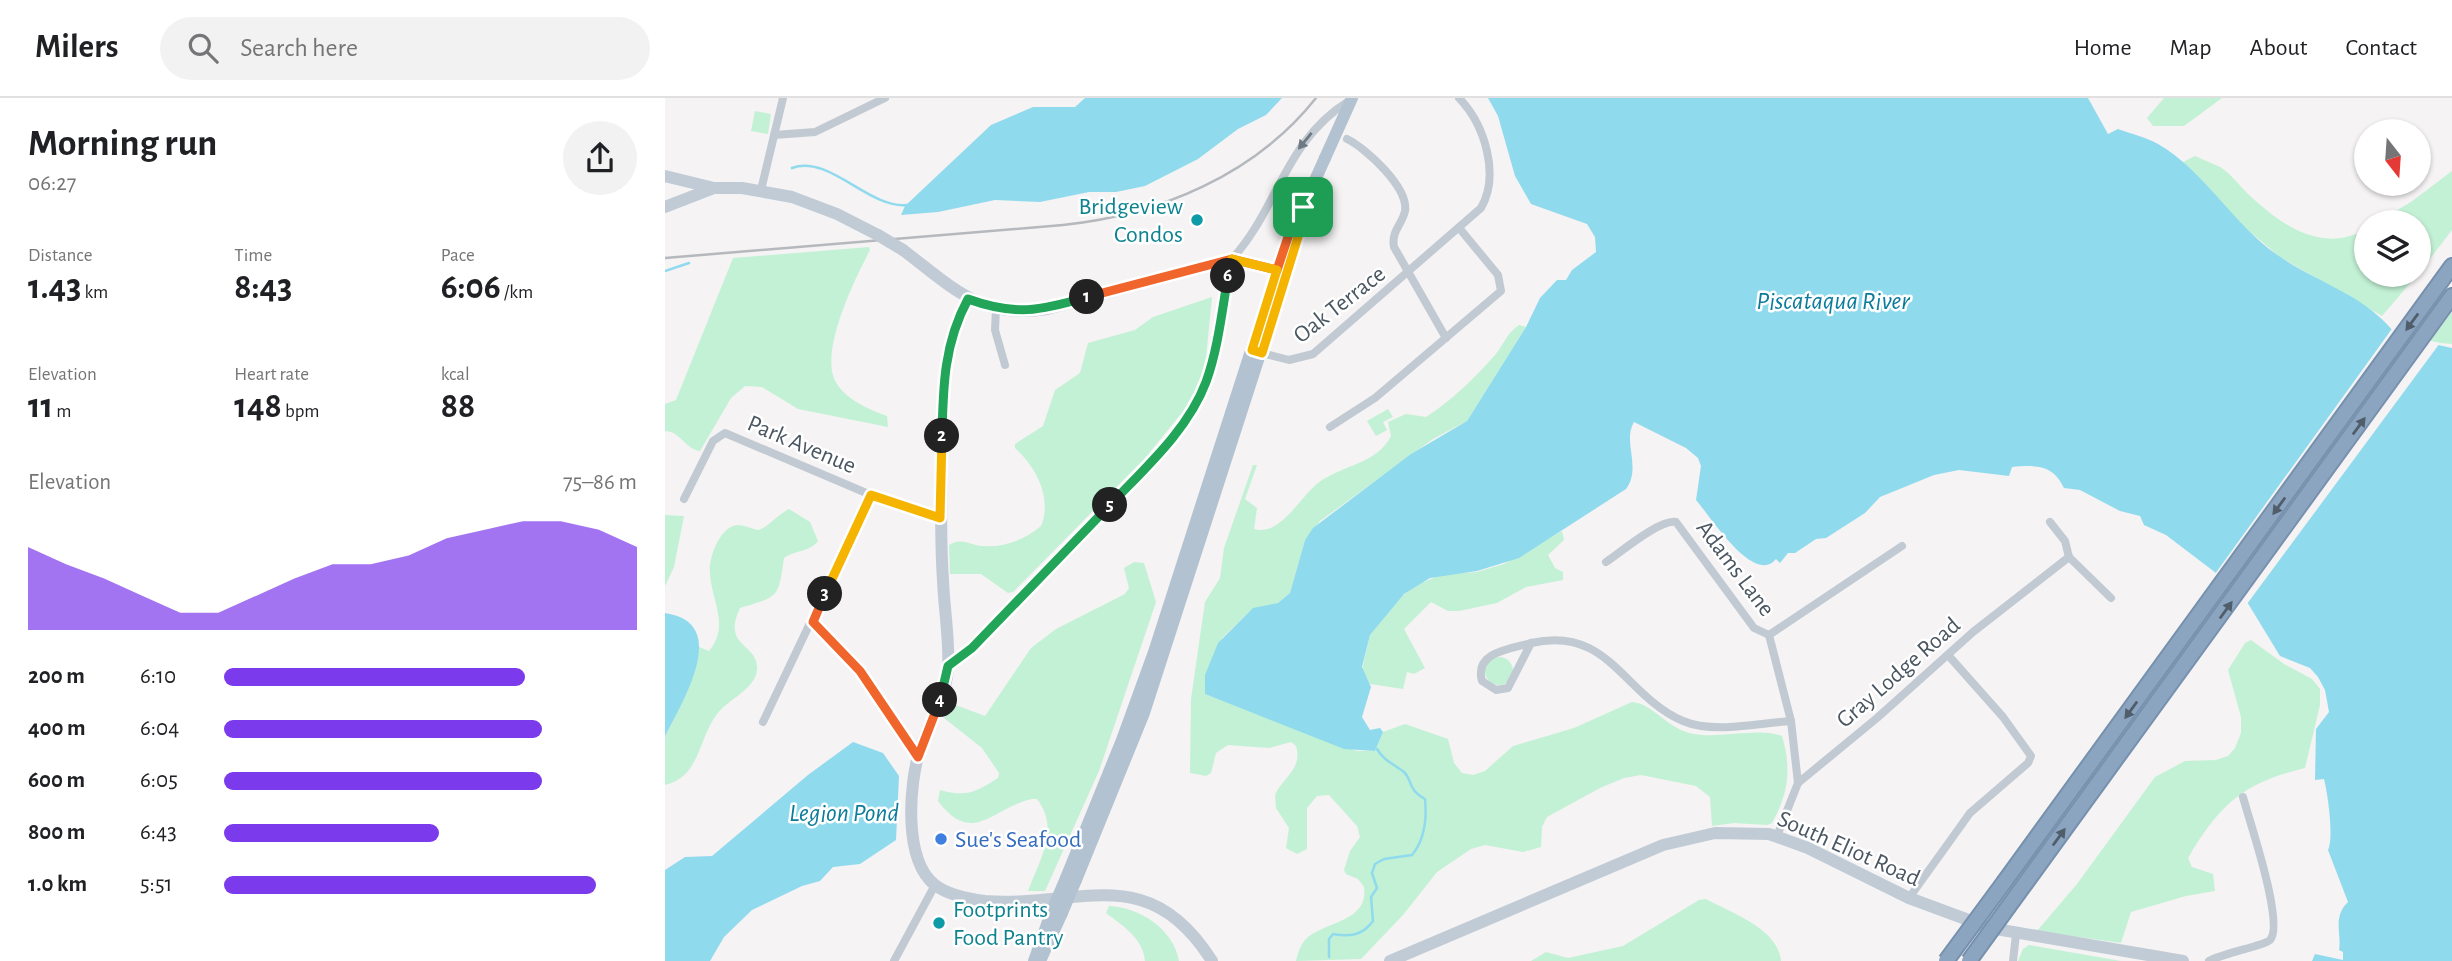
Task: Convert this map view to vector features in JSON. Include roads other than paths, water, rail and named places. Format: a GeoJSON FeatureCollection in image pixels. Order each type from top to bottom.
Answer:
{"type":"FeatureCollection","features":[{"type":"Feature","properties":{"kind":"highway"},"geometry":{"type":"LineString","coordinates":[[1946,961],[2452,266]]}},
{"type":"Feature","properties":{"kind":"highway"},"geometry":{"type":"LineString","coordinates":[[1969,961],[2452,296]]}},
{"type":"Feature","properties":{"kind":"main road"},"geometry":{"type":"LineString","coordinates":[[1040,961],[1071,879],[1144,713],[1282,272],[1302,224],[1303,207],[1355,98]]}},
{"type":"Feature","properties":{"kind":"main road"},"geometry":{"type":"LineString","coordinates":[[665,176],[714,188],[761,190],[819,206],[903,250],[968,299],[996,309],[1047,309],[1232,259],[1282,272]]}},
{"type":"Feature","properties":{"kind":"main road"},"geometry":{"type":"LineString","coordinates":[[665,207],[714,188]]}},
{"type":"Feature","properties":{"kind":"main road"},"geometry":{"type":"LineString","coordinates":[[1257,351],[1269,295],[1282,272]]}},
{"type":"Feature","properties":{"kind":"main road"},"geometry":{"type":"LineString","coordinates":[[968,299],[955,325],[945,363],[940,518],[948,666],[943,693],[918,757],[913,808],[914,848],[921,867],[935,885],[973,899],[1013,903],[1106,894],[1137,899],[1179,920],[1197,938],[1212,961]]}},
{"type":"Feature","properties":{"kind":"main road","name":"South Eliot Road"},"geometry":{"type":"LineString","coordinates":[[1390,961],[1663,845],[1715,833],[1752,831],[1777,836],[1958,918],[2016,934],[2183,961]]}},
{"type":"Feature","properties":{"kind":"main road"},"geometry":{"type":"LineString","coordinates":[[1034,961],[1057,913]]}},
{"type":"Feature","properties":{"kind":"street"},"geometry":{"type":"LineString","coordinates":[[761,190],[783,98]]}},
{"type":"Feature","properties":{"kind":"street"},"geometry":{"type":"LineString","coordinates":[[774,135],[815,132],[885,98]]}},
{"type":"Feature","properties":{"kind":"street"},"geometry":{"type":"LineString","coordinates":[[948,666],[972,648],[1149,464],[1185,420],[1206,380],[1232,259],[1245,244],[1298,149],[1328,117],[1355,98]]}},
{"type":"Feature","properties":{"kind":"street","name":"Oak Terrace"},"geometry":{"type":"LineString","coordinates":[[1257,351],[1289,360],[1309,356],[1478,212],[1488,194],[1491,178],[1486,153],[1473,116],[1459,98]]}},
{"type":"Feature","properties":{"kind":"street","name":"Oak Terrace"},"geometry":{"type":"LineString","coordinates":[[1347,139],[1377,159],[1403,198],[1405,211],[1392,239],[1408,274],[1446,338]]}},
{"type":"Feature","properties":{"kind":"street"},"geometry":{"type":"LineString","coordinates":[[1330,427],[1375,398],[1495,298],[1502,288],[1493,267],[1460,229]]}},
{"type":"Feature","properties":{"kind":"street"},"geometry":{"type":"LineString","coordinates":[[996,309],[995,330],[1005,365]]}},
{"type":"Feature","properties":{"kind":"street","name":"Park Avenue"},"geometry":{"type":"LineString","coordinates":[[684,499],[713,440],[725,433],[871,495],[940,518]]}},
{"type":"Feature","properties":{"kind":"street"},"geometry":{"type":"LineString","coordinates":[[764,722],[871,495]]}},
{"type":"Feature","properties":{"kind":"street","name":"Adams Lane"},"geometry":{"type":"LineString","coordinates":[[1606,562],[1654,529],[1673,521],[1679,523],[1754,628],[1769,635]]}},
{"type":"Feature","properties":{"kind":"street"},"geometry":{"type":"LineString","coordinates":[[2049,522],[2065,541],[2069,557],[2111,598]]}},
{"type":"Feature","properties":{"kind":"street"},"geometry":{"type":"LineString","coordinates":[[1798,783],[1791,721],[1769,635],[1902,546]]}},
{"type":"Feature","properties":{"kind":"street","name":"Gray Lodge Road"},"geometry":{"type":"LineString","coordinates":[[1777,836],[1798,783],[1948,655],[2069,557]]}},
{"type":"Feature","properties":{"kind":"street"},"geometry":{"type":"LineString","coordinates":[[813,622],[860,671],[918,757]]}},
{"type":"Feature","properties":{"kind":"street"},"geometry":{"type":"LineString","coordinates":[[1531,643],[1508,688],[1496,690],[1482,681],[1480,667],[1486,658],[1531,643],[1564,638],[1587,646],[1667,710],[1691,723],[1708,726],[1791,721]]}},
{"type":"Feature","properties":{"kind":"street"},"geometry":{"type":"LineString","coordinates":[[1909,898],[1970,813],[2028,763],[2031,756],[2003,717],[1948,655]]}},
{"type":"Feature","properties":{"kind":"street"},"geometry":{"type":"LineString","coordinates":[[2209,961],[2239,948],[2264,944],[2274,933],[2272,901],[2243,797]]}},
{"type":"Feature","properties":{"kind":"street"},"geometry":{"type":"LineString","coordinates":[[894,961],[935,885]]}},
{"type":"Feature","properties":{"kind":"street"},"geometry":{"type":"LineString","coordinates":[[2013,961],[2016,934]]}},
{"type":"Feature","properties":{"kind":"water"},"geometry":{"type":"Polygon","coordinates":[[[1085,98],[1282,98],[1266,115],[1238,129],[1198,159],[1145,186],[1116,192],[1089,192],[1040,202],[995,200],[938,212],[901,215],[905,206],[991,125],[1033,107],[1075,107],[1085,98]]]}},
{"type":"Feature","properties":{"kind":"water","name":"Piscataqua River"},"geometry":{"type":"Polygon","coordinates":[[[1488,98],[2088,98],[2108,134],[2118,129],[2153,142],[2175,155],[2247,229],[2279,256],[2372,310],[2397,336],[2452,348],[2452,961],[2312,961],[2315,954],[2343,960],[2343,952],[2339,950],[2339,920],[2348,902],[2328,850],[2329,805],[2324,779],[2315,780],[2316,729],[2329,712],[2325,690],[2318,677],[2310,668],[2280,656],[2241,592],[2166,535],[2144,525],[2140,516],[2120,511],[2080,490],[2064,488],[2055,474],[2043,468],[2012,467],[2009,476],[1959,470],[1934,475],[1880,497],[1865,513],[1826,538],[1816,539],[1795,553],[1788,553],[1780,563],[1776,559],[1767,565],[1756,563],[1733,546],[1696,500],[1701,466],[1698,458],[1686,448],[1634,422],[1630,438],[1632,472],[1626,489],[1519,558],[1477,571],[1430,578],[1404,594],[1370,635],[1362,667],[1371,687],[1362,717],[1370,730],[1380,728],[1383,732],[1375,751],[1344,749],[1205,694],[1205,675],[1218,643],[1253,608],[1278,603],[1290,593],[1305,540],[1313,528],[1411,454],[1467,421],[1526,327],[1540,298],[1557,280],[1566,280],[1572,270],[1596,252],[1595,237],[1587,224],[1531,204],[1515,176],[1498,116],[1488,98]]]}},
{"type":"Feature","properties":{"kind":"water"},"geometry":{"type":"Polygon","coordinates":[[[665,613],[685,620],[696,632],[699,648],[690,685],[665,737],[665,613]]]}},
{"type":"Feature","properties":{"kind":"water","name":"Legion Pond"},"geometry":{"type":"Polygon","coordinates":[[[853,742],[883,753],[899,776],[896,840],[860,864],[833,867],[820,881],[802,886],[752,910],[724,937],[710,961],[665,961],[665,870],[685,857],[712,856],[808,775],[853,742]]]}},
{"type":"Feature","properties":{"kind":"waterway"},"geometry":{"type":"LineString","coordinates":[[792,168],[820,168],[878,199],[907,205]]}},
{"type":"Feature","properties":{"kind":"waterway"},"geometry":{"type":"LineString","coordinates":[[665,271],[689,263]]}},
{"type":"Feature","properties":{"kind":"waterway"},"geometry":{"type":"LineString","coordinates":[[1329,957],[1329,939],[1333,934],[1355,934],[1373,921],[1371,897],[1377,888],[1372,873],[1375,864],[1384,859],[1412,855],[1424,828],[1425,799],[1415,792],[1407,775],[1377,749]]}},
{"type":"Feature","properties":{"kind":"railway"},"geometry":{"type":"LineString","coordinates":[[665,258],[1063,225],[1134,212],[1203,187],[1234,169],[1264,149],[1292,125],[1316,98]]}},
{"type":"Feature","properties":{"kind":"place","name":"Bridgeview Condos"},"geometry":{"type":"Point","coordinates":[1197,220]}},
{"type":"Feature","properties":{"kind":"place","name":"Sue's Seafood"},"geometry":{"type":"Point","coordinates":[941,839]}},
{"type":"Feature","properties":{"kind":"place","name":"Footprints Food Pantry"},"geometry":{"type":"Point","coordinates":[939,923]}}]}
